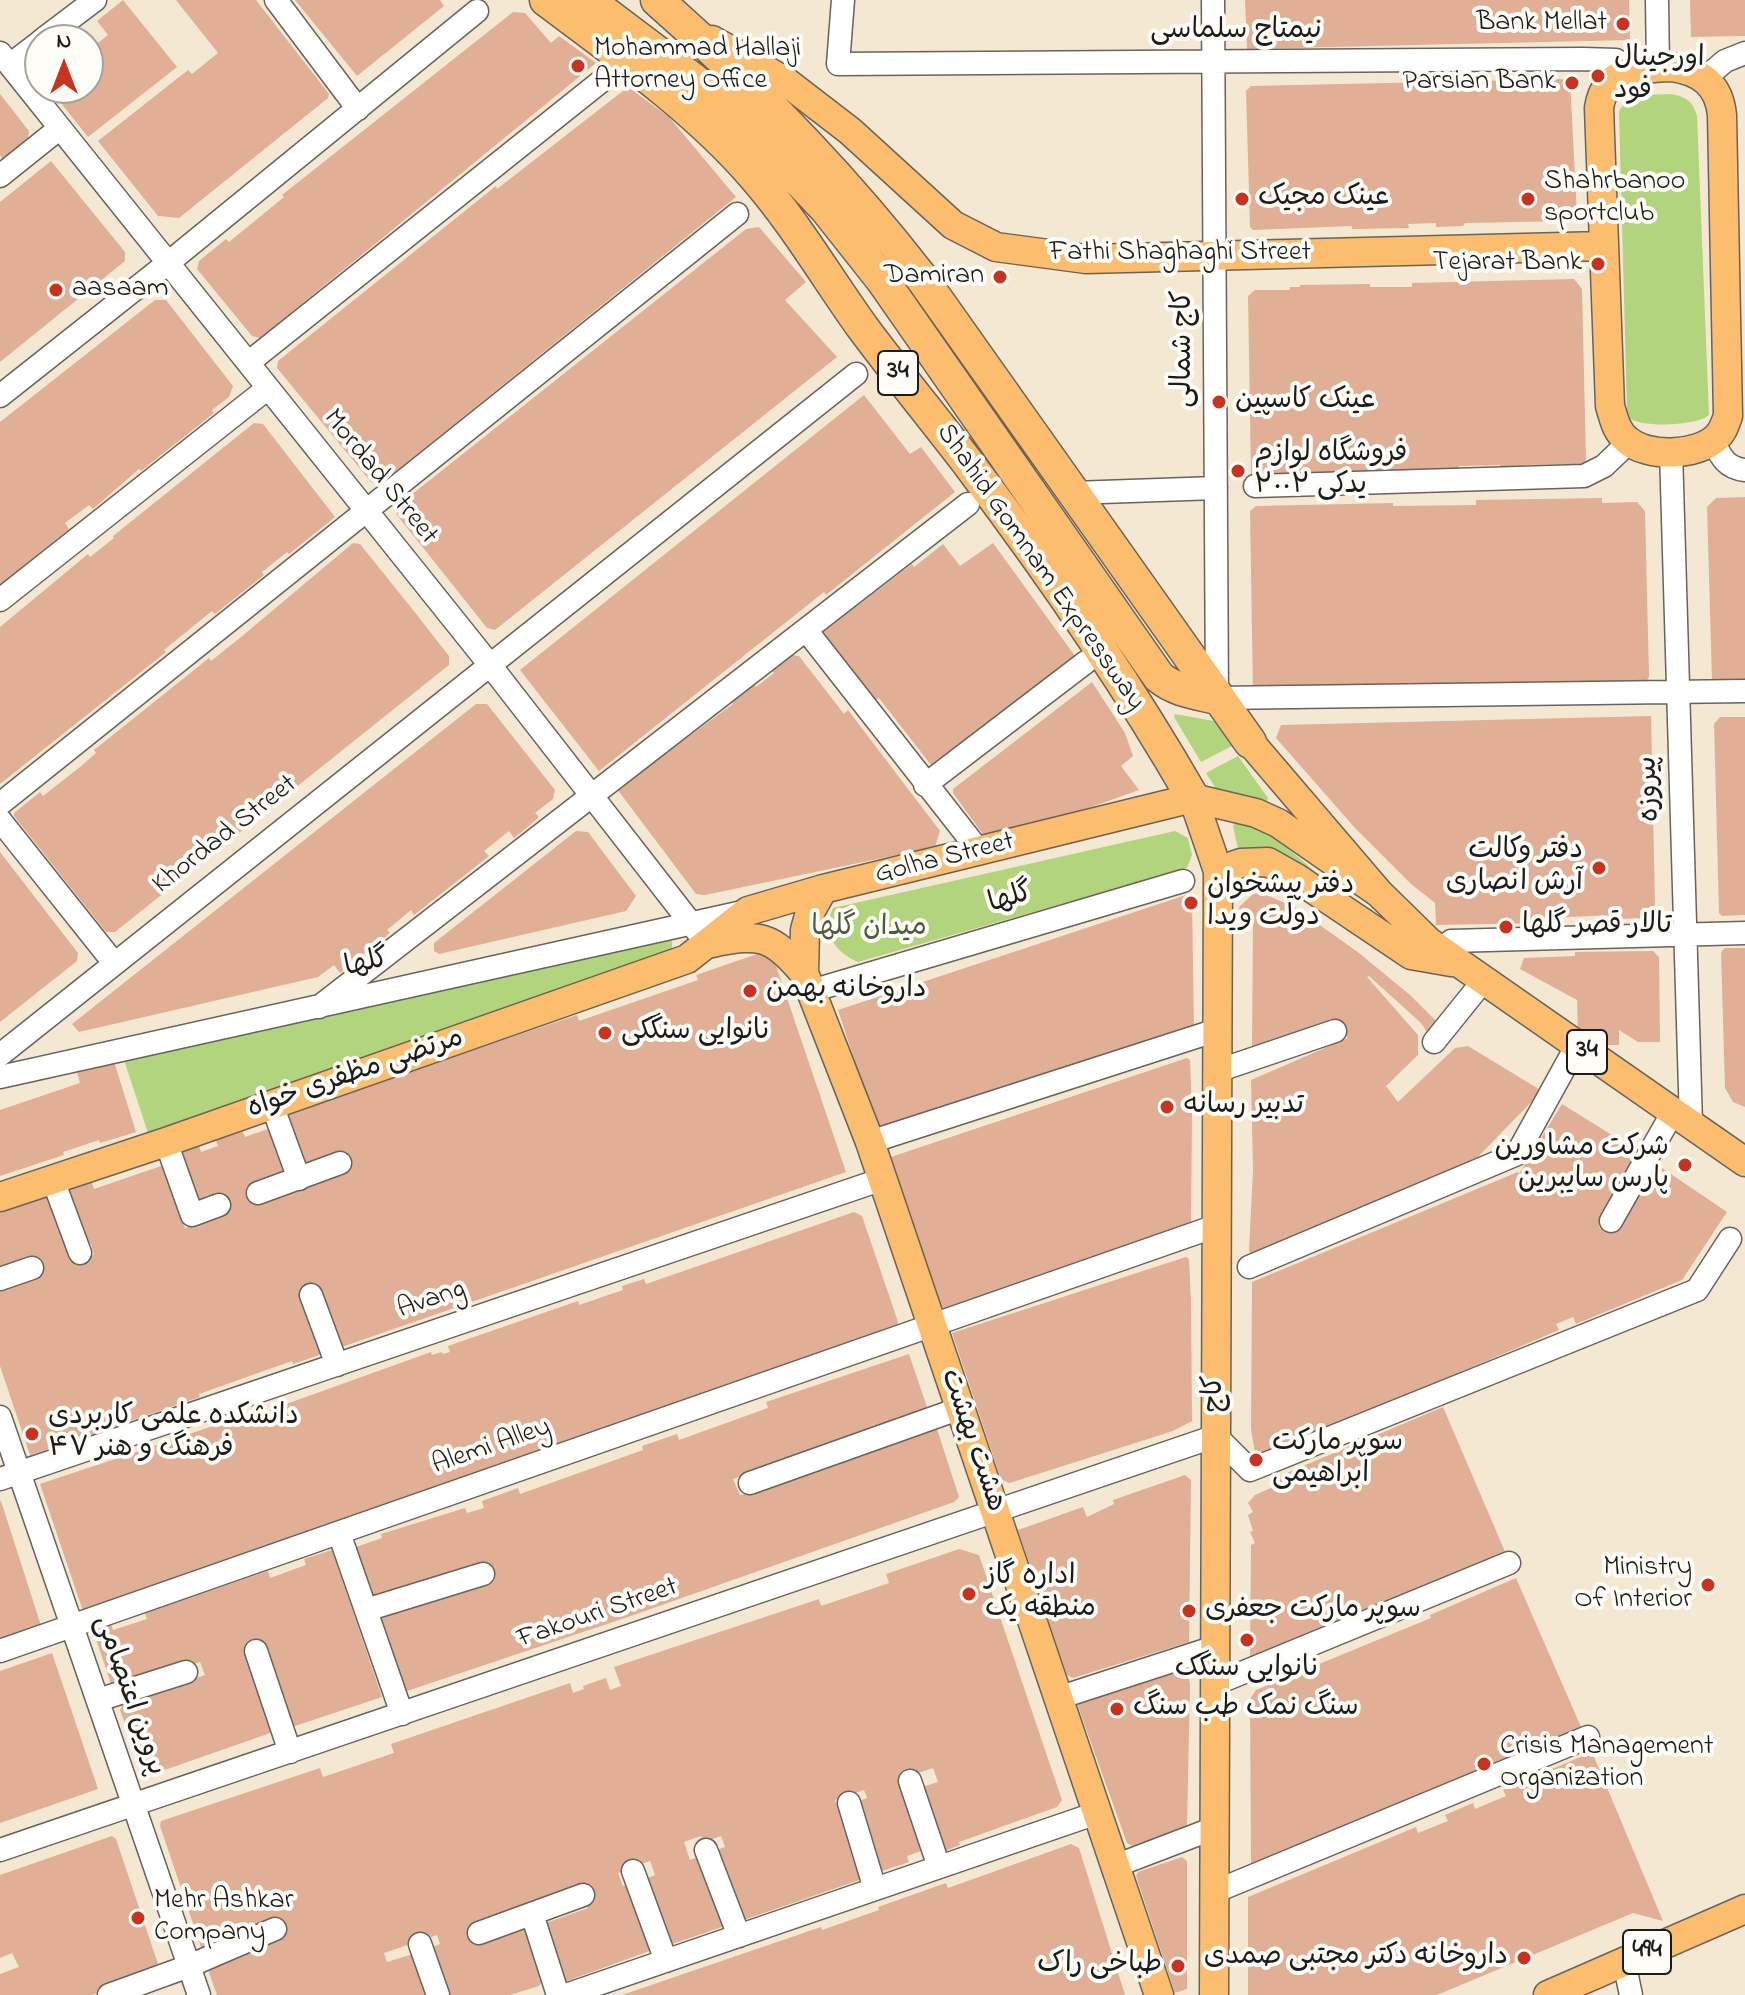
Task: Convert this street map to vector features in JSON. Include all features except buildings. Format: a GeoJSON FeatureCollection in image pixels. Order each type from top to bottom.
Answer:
{"type":"FeatureCollection","features":[{"type":"Feature","properties":{"kind":"highway","name":"Shahid Gomnam Expressway"},"geometry":{"type":"LineString","coordinates":[[546,0],[673,99],[754,176],[863,328],[972,469],[1110,663],[1193,798]]}},
{"type":"Feature","properties":{"kind":"highway"},"geometry":{"type":"LineString","coordinates":[[588,0],[729,109],[800,180],[883,281],[1159,677],[1170,686],[1217,698]]}},
{"type":"Feature","properties":{"kind":"highway","name":"34"},"geometry":{"type":"LineString","coordinates":[[657,0],[770,103],[874,216],[921,277],[1250,742]]}},
{"type":"Feature","properties":{"kind":"main road","name":"Fathi Shaghaghi Street"},"geometry":{"type":"LineString","coordinates":[[687,26],[785,81],[850,131],[953,225],[996,247],[1086,259],[1603,246]]}},
{"type":"Feature","properties":{"kind":"main road"},"geometry":{"type":"LineString","coordinates":[[1644,69],[1688,70],[1705,78],[1714,89],[1721,108],[1735,235],[1728,416],[1720,434],[1713,441],[1694,450],[1646,449],[1629,442],[1617,428],[1610,406],[1600,100],[1614,79],[1644,69]]}},
{"type":"Feature","properties":{"kind":"main road","name":"34"},"geometry":{"type":"LineString","coordinates":[[1250,742],[1379,893],[1429,942],[1455,952],[1484,980],[1682,1118],[1738,1153]]}},
{"type":"Feature","properties":{"kind":"main road","name":"Golha Street"},"geometry":{"type":"LineString","coordinates":[[698,934],[748,911],[823,889],[1193,798]]}},
{"type":"Feature","properties":{"kind":"main road","name":"کاج"},"geometry":{"type":"LineString","coordinates":[[1193,798],[1218,871],[1214,1995]]}},
{"type":"Feature","properties":{"kind":"main road","name":"34"},"geometry":{"type":"LineString","coordinates":[[1193,798],[1256,813],[1278,823],[1379,893]]}},
{"type":"Feature","properties":{"kind":"main road"},"geometry":{"type":"LineString","coordinates":[[1218,871],[1241,863],[1268,862],[1411,955],[1455,952]]}},
{"type":"Feature","properties":{"kind":"main road","name":"هشت بهشت"},"geometry":{"type":"LineString","coordinates":[[823,889],[810,912],[805,930],[808,982],[883,1179],[1159,1995]]}},
{"type":"Feature","properties":{"kind":"main road"},"geometry":{"type":"LineString","coordinates":[[698,934],[762,939],[777,946],[808,982]]}},
{"type":"Feature","properties":{"kind":"main road","name":"مرتضی مظفری خواه"},"geometry":{"type":"LineString","coordinates":[[0,1197],[687,959],[698,934]]}},
{"type":"Feature","properties":{"kind":"main road","name":"494"},"geometry":{"type":"LineString","coordinates":[[1548,1995],[1745,1909]]}},
{"type":"Feature","properties":{"kind":"street"},"geometry":{"type":"LineString","coordinates":[[63,24],[95,0]]}},
{"type":"Feature","properties":{"kind":"street"},"geometry":{"type":"LineString","coordinates":[[276,0],[358,109]]}},
{"type":"Feature","properties":{"kind":"street","name":"نیمتاج سلماسی"},"geometry":{"type":"LineString","coordinates":[[843,0],[838,64],[1583,59],[1616,60],[1644,69]]}},
{"type":"Feature","properties":{"kind":"street","name":"کاج شمالی"},"geometry":{"type":"LineString","coordinates":[[1213,0],[1217,698]]}},
{"type":"Feature","properties":{"kind":"street"},"geometry":{"type":"LineString","coordinates":[[1644,69],[1657,0]]}},
{"type":"Feature","properties":{"kind":"street"},"geometry":{"type":"LineString","coordinates":[[0,396],[477,11]]}},
{"type":"Feature","properties":{"kind":"street"},"geometry":{"type":"LineString","coordinates":[[5,59],[24,50]]}},
{"type":"Feature","properties":{"kind":"street"},"geometry":{"type":"LineString","coordinates":[[1705,78],[1725,61],[1745,53]]}},
{"type":"Feature","properties":{"kind":"street","name":"Mordad Street"},"geometry":{"type":"LineString","coordinates":[[5,59],[593,795],[698,934]]}},
{"type":"Feature","properties":{"kind":"street"},"geometry":{"type":"LineString","coordinates":[[248,363],[614,71]]}},
{"type":"Feature","properties":{"kind":"street"},"geometry":{"type":"LineString","coordinates":[[0,176],[60,128]]}},
{"type":"Feature","properties":{"kind":"street"},"geometry":{"type":"LineString","coordinates":[[0,804],[737,214]]}},
{"type":"Feature","properties":{"kind":"street","name":"Khordad Street"},"geometry":{"type":"LineString","coordinates":[[0,1055],[856,374]]}},
{"type":"Feature","properties":{"kind":"street"},"geometry":{"type":"LineString","coordinates":[[0,600],[268,388]]}},
{"type":"Feature","properties":{"kind":"street"},"geometry":{"type":"LineString","coordinates":[[1713,441],[1730,467],[1745,470]]}},
{"type":"Feature","properties":{"kind":"street"},"geometry":{"type":"LineString","coordinates":[[1255,486],[1584,476],[1604,466],[1629,442]]}},
{"type":"Feature","properties":{"kind":"street","name":"پیروزه"},"geometry":{"type":"LineString","coordinates":[[1671,451],[1686,934],[1682,1118]]}},
{"type":"Feature","properties":{"kind":"street"},"geometry":{"type":"LineString","coordinates":[[1073,493],[1216,488]]}},
{"type":"Feature","properties":{"kind":"street"},"geometry":{"type":"LineString","coordinates":[[319,1007],[968,504]]}},
{"type":"Feature","properties":{"kind":"street"},"geometry":{"type":"LineString","coordinates":[[806,630],[980,852]]}},
{"type":"Feature","properties":{"kind":"street"},"geometry":{"type":"LineString","coordinates":[[925,785],[1086,662]]}},
{"type":"Feature","properties":{"kind":"street"},"geometry":{"type":"LineString","coordinates":[[1217,698],[1745,691]]}},
{"type":"Feature","properties":{"kind":"street"},"geometry":{"type":"LineString","coordinates":[[0,820],[114,963]]}},
{"type":"Feature","properties":{"kind":"street","name":"گلها"},"geometry":{"type":"LineString","coordinates":[[808,982],[1183,881]]}},
{"type":"Feature","properties":{"kind":"street"},"geometry":{"type":"LineString","coordinates":[[1455,952],[1686,934],[1745,933]]}},
{"type":"Feature","properties":{"kind":"street","name":"گلها"},"geometry":{"type":"LineString","coordinates":[[0,1077],[319,1007],[698,934]]}},
{"type":"Feature","properties":{"kind":"street"},"geometry":{"type":"LineString","coordinates":[[1434,1042],[1484,980]]}},
{"type":"Feature","properties":{"kind":"street"},"geometry":{"type":"LineString","coordinates":[[870,1142],[1217,1030]]}},
{"type":"Feature","properties":{"kind":"street"},"geometry":{"type":"LineString","coordinates":[[1217,1071],[1335,1031]]}},
{"type":"Feature","properties":{"kind":"street"},"geometry":{"type":"LineString","coordinates":[[1249,1267],[1517,1154],[1577,1045]]}},
{"type":"Feature","properties":{"kind":"street"},"geometry":{"type":"LineString","coordinates":[[272,1105],[299,1179]]}},
{"type":"Feature","properties":{"kind":"street"},"geometry":{"type":"LineString","coordinates":[[1611,1221],[1682,1118]]}},
{"type":"Feature","properties":{"kind":"street"},"geometry":{"type":"LineString","coordinates":[[166,1142],[192,1215],[219,1205]]}},
{"type":"Feature","properties":{"kind":"street"},"geometry":{"type":"LineString","coordinates":[[258,1193],[340,1163]]}},
{"type":"Feature","properties":{"kind":"street","name":"Avang"},"geometry":{"type":"LineString","coordinates":[[10,1476],[883,1179]]}},
{"type":"Feature","properties":{"kind":"street"},"geometry":{"type":"LineString","coordinates":[[53,1180],[80,1253]]}},
{"type":"Feature","properties":{"kind":"street","name":"Alemi Alley"},"geometry":{"type":"LineString","coordinates":[[0,1651],[1216,1226]]}},
{"type":"Feature","properties":{"kind":"street"},"geometry":{"type":"LineString","coordinates":[[1216,1436],[1250,1470],[1697,1290],[1730,1239]]}},
{"type":"Feature","properties":{"kind":"street"},"geometry":{"type":"LineString","coordinates":[[0,1279],[32,1268]]}},
{"type":"Feature","properties":{"kind":"street"},"geometry":{"type":"LineString","coordinates":[[311,1295],[337,1365]]}},
{"type":"Feature","properties":{"kind":"street"},"geometry":{"type":"LineString","coordinates":[[750,1483],[961,1408]]}},
{"type":"Feature","properties":{"kind":"street","name":"پروین اعتصامی"},"geometry":{"type":"LineString","coordinates":[[0,1417],[10,1476],[72,1626],[199,1995]]}},
{"type":"Feature","properties":{"kind":"street","name":"Fakouri Street"},"geometry":{"type":"LineString","coordinates":[[0,1850],[1216,1436]]}},
{"type":"Feature","properties":{"kind":"street"},"geometry":{"type":"LineString","coordinates":[[339,1533],[402,1714]]}},
{"type":"Feature","properties":{"kind":"street"},"geometry":{"type":"LineString","coordinates":[[1215,1684],[1509,1563]]}},
{"type":"Feature","properties":{"kind":"street"},"geometry":{"type":"LineString","coordinates":[[366,1610],[483,1574]]}},
{"type":"Feature","properties":{"kind":"street"},"geometry":{"type":"LineString","coordinates":[[1058,1698],[1206,1650]]}},
{"type":"Feature","properties":{"kind":"street"},"geometry":{"type":"LineString","coordinates":[[256,1651],[290,1752]]}},
{"type":"Feature","properties":{"kind":"street"},"geometry":{"type":"LineString","coordinates":[[98,1700],[186,1672]]}},
{"type":"Feature","properties":{"kind":"street"},"geometry":{"type":"LineString","coordinates":[[1214,1892],[1588,1737]]}},
{"type":"Feature","properties":{"kind":"street"},"geometry":{"type":"LineString","coordinates":[[910,1781],[939,1867]]}},
{"type":"Feature","properties":{"kind":"street"},"geometry":{"type":"LineString","coordinates":[[849,1803],[875,1889]]}},
{"type":"Feature","properties":{"kind":"street"},"geometry":{"type":"LineString","coordinates":[[566,1995],[1097,1813]]}},
{"type":"Feature","properties":{"kind":"street"},"geometry":{"type":"LineString","coordinates":[[1115,1866],[1204,1832]]}},
{"type":"Feature","properties":{"kind":"street"},"geometry":{"type":"LineString","coordinates":[[706,1850],[739,1936]]}},
{"type":"Feature","properties":{"kind":"street"},"geometry":{"type":"LineString","coordinates":[[633,1871],[666,1961]]}},
{"type":"Feature","properties":{"kind":"street"},"geometry":{"type":"LineString","coordinates":[[479,1933],[583,1895]]}},
{"type":"Feature","properties":{"kind":"street"},"geometry":{"type":"LineString","coordinates":[[532,1914],[558,1995]]}},
{"type":"Feature","properties":{"kind":"street"},"geometry":{"type":"LineString","coordinates":[[109,1995],[189,1966],[275,1929]]}},
{"type":"Feature","properties":{"kind":"street"},"geometry":{"type":"LineString","coordinates":[[420,1944],[438,1995]]}},
{"type":"Feature","properties":{"kind":"street"},"geometry":{"type":"LineString","coordinates":[[1624,1962],[1631,1995]]}},
{"type":"Feature","properties":{"kind":"green space"},"geometry":{"type":"Polygon","coordinates":[[[1671,94],[1688,100],[1697,116],[1709,415],[1693,422],[1656,424],[1635,421],[1629,418],[1627,411],[1619,111],[1635,98],[1671,94]]]}},
{"type":"Feature","properties":{"kind":"green space"},"geometry":{"type":"Polygon","coordinates":[[[1175,714],[1214,721],[1232,746],[1201,762],[1175,714]]]}},
{"type":"Feature","properties":{"kind":"green space"},"geometry":{"type":"Polygon","coordinates":[[[1238,756],[1268,798],[1267,802],[1244,794],[1218,792],[1206,773],[1238,756]]]}},
{"type":"Feature","properties":{"kind":"green space"},"geometry":{"type":"Polygon","coordinates":[[[1235,823],[1250,826],[1282,844],[1352,907],[1240,858],[1233,826],[1235,823]]]}},
{"type":"Feature","properties":{"kind":"green space","name":"میدان گلها"},"geometry":{"type":"Polygon","coordinates":[[[1175,831],[1188,838],[1192,855],[1187,868],[858,962],[842,953],[832,940],[829,925],[833,908],[1175,831]]]}},
{"type":"Feature","properties":{"kind":"green space"},"geometry":{"type":"Polygon","coordinates":[[[672,939],[672,951],[150,1139],[124,1060],[672,939]]]}},
{"type":"Feature","properties":{"kind":"place","name":"Bank Mellat"},"geometry":{"type":"Point","coordinates":[1623,24]}},
{"type":"Feature","properties":{"kind":"place","name":"Mohammad Hallaji Attorney Office"},"geometry":{"type":"Point","coordinates":[578,66]}},
{"type":"Feature","properties":{"kind":"place","name":"اورجینال فود"},"geometry":{"type":"Point","coordinates":[1598,76]}},
{"type":"Feature","properties":{"kind":"place","name":"Parsian Bank"},"geometry":{"type":"Point","coordinates":[1572,83]}},
{"type":"Feature","properties":{"kind":"place","name":"عینک مجیک"},"geometry":{"type":"Point","coordinates":[1242,199]}},
{"type":"Feature","properties":{"kind":"place","name":"Shahrbanoo sportclub"},"geometry":{"type":"Point","coordinates":[1528,199]}},
{"type":"Feature","properties":{"kind":"place","name":"Tejarat Bank"},"geometry":{"type":"Point","coordinates":[1598,264]}},
{"type":"Feature","properties":{"kind":"place","name":"Damiran"},"geometry":{"type":"Point","coordinates":[1000,277]}},
{"type":"Feature","properties":{"kind":"place","name":"aasaam"},"geometry":{"type":"Point","coordinates":[56,290]}},
{"type":"Feature","properties":{"kind":"place","name":"عینک کاسپین"},"geometry":{"type":"Point","coordinates":[1219,402]}},
{"type":"Feature","properties":{"kind":"place","name":"فروشگاه لوازم یدکی ۲۰۰۲"},"geometry":{"type":"Point","coordinates":[1238,471]}},
{"type":"Feature","properties":{"kind":"place","name":"دفتر وکالت آرش انصاری"},"geometry":{"type":"Point","coordinates":[1599,868]}},
{"type":"Feature","properties":{"kind":"place","name":"دفتر پیشخوان دولت ویدا"},"geometry":{"type":"Point","coordinates":[1191,903]}},
{"type":"Feature","properties":{"kind":"place","name":"تالار قصر گلها"},"geometry":{"type":"Point","coordinates":[1506,927]}},
{"type":"Feature","properties":{"kind":"place","name":"داروخانه بهمن"},"geometry":{"type":"Point","coordinates":[750,991]}},
{"type":"Feature","properties":{"kind":"place","name":"نانوایی سنگکی"},"geometry":{"type":"Point","coordinates":[605,1033]}},
{"type":"Feature","properties":{"kind":"place","name":"تدبیر رسانه"},"geometry":{"type":"Point","coordinates":[1167,1107]}},
{"type":"Feature","properties":{"kind":"place","name":"شرکت مشاورین پارس سایبرین"},"geometry":{"type":"Point","coordinates":[1685,1165]}},
{"type":"Feature","properties":{"kind":"place","name":"دانشکده علمی کاربردی فرهنگ و هنر ۴۷"},"geometry":{"type":"Point","coordinates":[32,1434]}},
{"type":"Feature","properties":{"kind":"place","name":"سوپر مارکت ابراهیمی"},"geometry":{"type":"Point","coordinates":[1256,1460]}},
{"type":"Feature","properties":{"kind":"place","name":"Ministry Of Interior"},"geometry":{"type":"Point","coordinates":[1708,1585]}},
{"type":"Feature","properties":{"kind":"place","name":"اداره گاز منطقه یک"},"geometry":{"type":"Point","coordinates":[969,1594]}},
{"type":"Feature","properties":{"kind":"place","name":"سوپر مارکت جعفری"},"geometry":{"type":"Point","coordinates":[1189,1611]}},
{"type":"Feature","properties":{"kind":"place","name":"نانوایی سنگک"},"geometry":{"type":"Point","coordinates":[1247,1640]}},
{"type":"Feature","properties":{"kind":"place","name":"سنگ نمک طب سنگ"},"geometry":{"type":"Point","coordinates":[1117,1709]}},
{"type":"Feature","properties":{"kind":"place","name":"Crisis Management Organization"},"geometry":{"type":"Point","coordinates":[1484,1764]}},
{"type":"Feature","properties":{"kind":"place","name":"Mehr Ashkar Company"},"geometry":{"type":"Point","coordinates":[138,1918]}},
{"type":"Feature","properties":{"kind":"place","name":"داروخانه دکتر مجتبی صمدی"},"geometry":{"type":"Point","coordinates":[1524,1958]}},
{"type":"Feature","properties":{"kind":"place","name":"طباخی راک"},"geometry":{"type":"Point","coordinates":[1178,1966]}}]}
